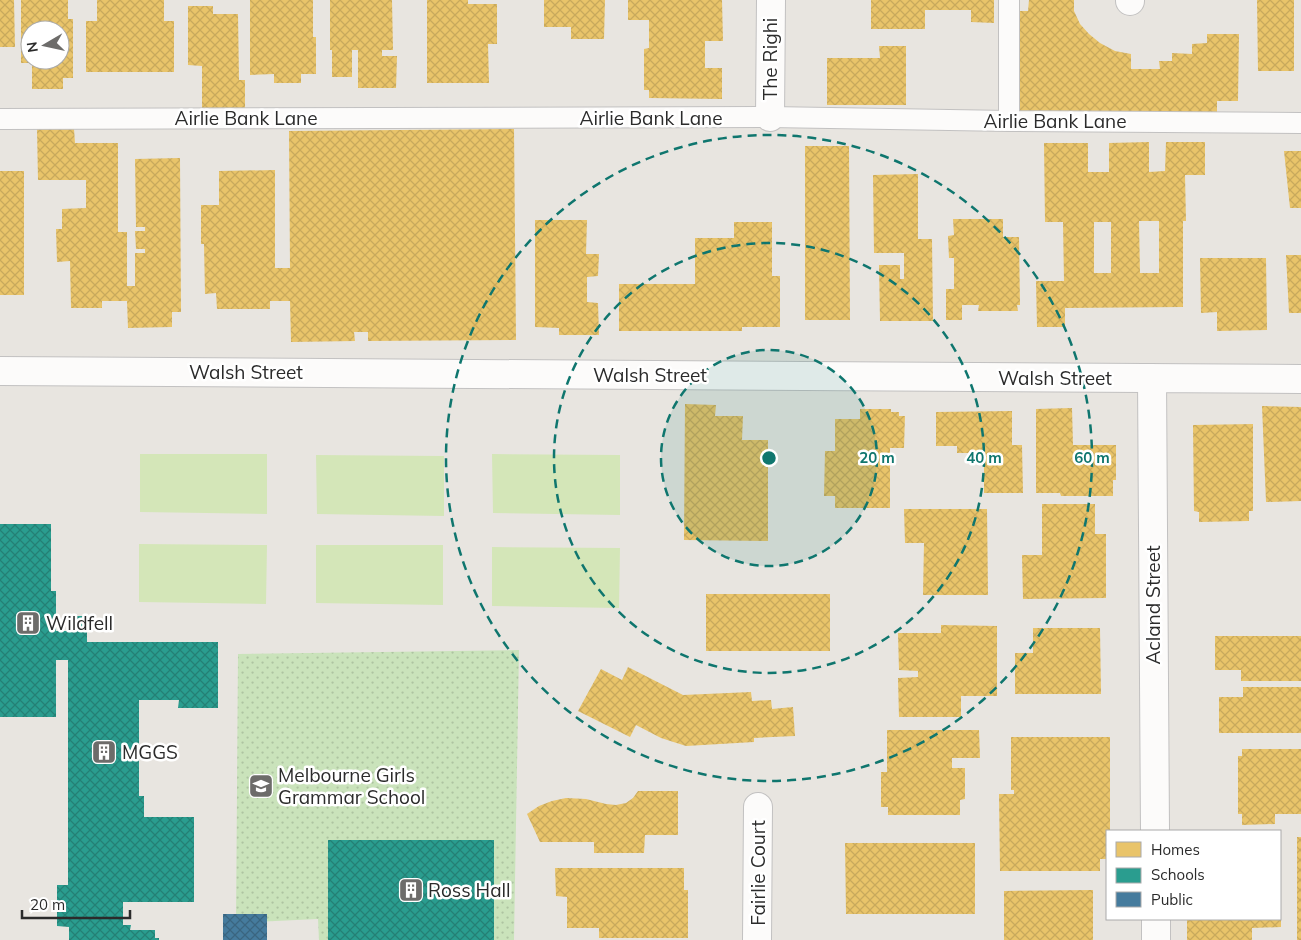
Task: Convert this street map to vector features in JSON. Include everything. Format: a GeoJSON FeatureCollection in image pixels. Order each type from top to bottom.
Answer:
{"type":"FeatureCollection","features":[{"type":"Feature","properties":{"kind":"street","name":"The Righi"},"geometry":{"type":"LineString","coordinates":[[770,0],[770,118]]}},
{"type":"Feature","properties":{"kind":"street","name":"Walsh Street"},"geometry":{"type":"LineString","coordinates":[[0,371],[1301,379]]}},
{"type":"Feature","properties":{"kind":"street","name":"Acland Street"},"geometry":{"type":"LineString","coordinates":[[1152,378],[1155,830]]}},
{"type":"Feature","properties":{"kind":"street","name":"Fairlie Court"},"geometry":{"type":"LineString","coordinates":[[757,940],[758,807]]}},
{"type":"Feature","properties":{"kind":"street"},"geometry":{"type":"LineString","coordinates":[[1156,920],[1156,940]]}},
{"type":"Feature","properties":{"kind":"lane"},"geometry":{"type":"LineString","coordinates":[[1009,0],[1009,121]]}},
{"type":"Feature","properties":{"kind":"lane","name":"Airlie Bank Lane"},"geometry":{"type":"LineString","coordinates":[[0,119],[770,118],[1301,123]]}},
{"type":"Feature","properties":{"kind":"green space"},"geometry":{"type":"Polygon","coordinates":[[[140,454],[267,454],[267,514],[140,512],[140,454]]]}},
{"type":"Feature","properties":{"kind":"green space"},"geometry":{"type":"Polygon","coordinates":[[[492,454],[620,455],[620,515],[493,513],[492,454]]]}},
{"type":"Feature","properties":{"kind":"green space"},"geometry":{"type":"Polygon","coordinates":[[[316,455],[444,456],[444,516],[317,514],[316,455]]]}},
{"type":"Feature","properties":{"kind":"green space"},"geometry":{"type":"Polygon","coordinates":[[[139,544],[267,545],[266,604],[139,602],[139,544]]]}},
{"type":"Feature","properties":{"kind":"green space"},"geometry":{"type":"Polygon","coordinates":[[[316,545],[443,545],[443,605],[316,603],[316,545]]]}},
{"type":"Feature","properties":{"kind":"green space"},"geometry":{"type":"Polygon","coordinates":[[[492,547],[620,548],[619,608],[492,606],[492,547]]]}},
{"type":"Feature","properties":{"kind":"green space"},"geometry":{"type":"Polygon","coordinates":[[[519,650],[514,940],[319,940],[318,919],[236,923],[238,654],[519,650]]]}},
{"type":"Feature","properties":{"kind":"building: Homes"},"geometry":{"type":"Polygon","coordinates":[[[0,0],[14,0],[15,47],[0,47],[0,0]]]}},
{"type":"Feature","properties":{"kind":"building: Homes"},"geometry":{"type":"Polygon","coordinates":[[[21,0],[68,0],[68,19],[73,19],[73,78],[63,78],[63,89],[32,89],[32,70],[70,70],[70,20],[21,20],[21,0]]]}},
{"type":"Feature","properties":{"kind":"building: Homes"},"geometry":{"type":"Polygon","coordinates":[[[97,0],[164,0],[164,21],[174,21],[174,72],[86,72],[86,21],[97,21],[97,0]]]}},
{"type":"Feature","properties":{"kind":"building: Homes"},"geometry":{"type":"Polygon","coordinates":[[[250,0],[313,0],[316,74],[301,74],[301,83],[274,83],[274,74],[250,75],[250,0]]]}},
{"type":"Feature","properties":{"kind":"building: Homes"},"geometry":{"type":"Polygon","coordinates":[[[330,0],[392,0],[393,50],[382,50],[382,56],[397,56],[396,88],[358,88],[358,50],[352,50],[352,77],[332,77],[330,0]]]}},
{"type":"Feature","properties":{"kind":"building: Homes"},"geometry":{"type":"Polygon","coordinates":[[[427,0],[468,0],[468,4],[497,4],[497,44],[488,44],[489,83],[427,83],[427,0]]]}},
{"type":"Feature","properties":{"kind":"building: Homes"},"geometry":{"type":"Polygon","coordinates":[[[544,0],[605,0],[604,39],[571,39],[571,27],[544,27],[544,0]]]}},
{"type":"Feature","properties":{"kind":"building: Homes"},"geometry":{"type":"Polygon","coordinates":[[[628,0],[722,0],[723,41],[705,41],[705,68],[722,68],[722,99],[649,98],[649,90],[644,90],[644,49],[649,48],[649,20],[628,20],[628,0]]]}},
{"type":"Feature","properties":{"kind":"building: Homes"},"geometry":{"type":"Polygon","coordinates":[[[871,0],[994,0],[994,23],[971,22],[971,10],[925,10],[925,29],[871,29],[871,0]]]}},
{"type":"Feature","properties":{"kind":"building: Homes"},"geometry":{"type":"Polygon","coordinates":[[[1029,0],[1074,0],[1074,11],[1080,24],[1100,43],[1115,51],[1131,54],[1131,69],[1160,69],[1159,61],[1172,61],[1172,53],[1192,54],[1192,44],[1207,43],[1207,34],[1239,34],[1238,101],[1217,101],[1217,112],[1016,112],[1016,11],[1028,11],[1029,0]]]}},
{"type":"Feature","properties":{"kind":"building: Homes"},"geometry":{"type":"Polygon","coordinates":[[[1257,0],[1294,0],[1294,71],[1258,71],[1257,0]]]}},
{"type":"Feature","properties":{"kind":"building: Homes"},"geometry":{"type":"Polygon","coordinates":[[[188,6],[213,6],[213,14],[238,14],[239,80],[245,80],[245,110],[202,111],[202,66],[188,65],[188,6]]]}},
{"type":"Feature","properties":{"kind":"building: Homes"},"geometry":{"type":"Polygon","coordinates":[[[879,46],[906,46],[906,105],[827,105],[827,58],[880,58],[879,46]]]}},
{"type":"Feature","properties":{"kind":"building: Homes"},"geometry":{"type":"Polygon","coordinates":[[[37,129],[74,129],[75,143],[118,143],[118,232],[127,232],[127,286],[135,286],[135,253],[145,253],[145,249],[136,249],[135,231],[145,231],[145,227],[136,227],[135,159],[180,158],[181,312],[172,312],[172,327],[128,328],[127,301],[102,301],[102,308],[71,308],[70,261],[57,262],[56,229],[62,229],[62,209],[86,208],[86,180],[38,180],[37,129]]]}},
{"type":"Feature","properties":{"kind":"building: Homes"},"geometry":{"type":"Polygon","coordinates":[[[514,129],[516,340],[368,341],[368,332],[354,332],[355,341],[291,342],[290,301],[270,301],[270,309],[217,309],[216,293],[205,294],[204,244],[201,244],[201,205],[219,205],[219,171],[275,170],[275,268],[290,268],[289,131],[514,129]]]}},
{"type":"Feature","properties":{"kind":"building: Homes"},"geometry":{"type":"Polygon","coordinates":[[[1149,142],[1149,172],[1165,171],[1166,142],[1205,142],[1205,175],[1185,175],[1186,221],[1183,221],[1183,307],[1065,308],[1065,327],[1037,327],[1036,281],[1064,281],[1063,222],[1045,222],[1044,143],[1088,143],[1088,172],[1109,172],[1109,143],[1149,142]],[[1139,221],[1140,273],[1159,273],[1159,221],[1139,221]],[[1094,222],[1094,273],[1111,273],[1111,222],[1094,222]]]}},
{"type":"Feature","properties":{"kind":"building: Homes"},"geometry":{"type":"Polygon","coordinates":[[[805,146],[849,146],[850,320],[805,320],[805,146]]]}},
{"type":"Feature","properties":{"kind":"building: Homes"},"geometry":{"type":"Polygon","coordinates":[[[1284,151],[1301,151],[1301,208],[1290,208],[1284,151]]]}},
{"type":"Feature","properties":{"kind":"building: Homes"},"geometry":{"type":"Polygon","coordinates":[[[0,171],[24,171],[24,295],[0,295],[0,171]]]}},
{"type":"Feature","properties":{"kind":"building: Homes"},"geometry":{"type":"Polygon","coordinates":[[[918,174],[918,239],[932,239],[933,321],[880,321],[879,265],[900,265],[900,279],[904,279],[904,253],[874,253],[873,175],[918,174]]]}},
{"type":"Feature","properties":{"kind":"building: Homes"},"geometry":{"type":"Polygon","coordinates":[[[953,219],[1003,219],[1003,237],[1019,237],[1020,305],[1017,305],[1018,311],[978,311],[979,305],[962,305],[962,320],[946,320],[946,289],[954,289],[954,258],[949,258],[948,236],[954,235],[953,219]]]}},
{"type":"Feature","properties":{"kind":"building: Homes"},"geometry":{"type":"Polygon","coordinates":[[[535,220],[587,220],[586,254],[599,254],[598,276],[587,277],[587,302],[598,303],[599,335],[559,335],[559,328],[535,327],[535,220]]]}},
{"type":"Feature","properties":{"kind":"building: Homes"},"geometry":{"type":"Polygon","coordinates":[[[734,222],[772,222],[772,276],[780,276],[780,327],[742,327],[742,331],[619,331],[619,284],[695,284],[695,238],[734,238],[734,222]]]}},
{"type":"Feature","properties":{"kind":"building: Homes"},"geometry":{"type":"Polygon","coordinates":[[[1286,255],[1301,255],[1301,313],[1289,313],[1286,255]]]}},
{"type":"Feature","properties":{"kind":"building: Homes"},"geometry":{"type":"Polygon","coordinates":[[[1200,258],[1266,258],[1267,330],[1217,331],[1217,312],[1201,313],[1200,258]]]}},
{"type":"Feature","properties":{"kind":"building: Homes"},"geometry":{"type":"Polygon","coordinates":[[[685,404],[716,405],[715,416],[743,416],[742,440],[768,440],[768,541],[684,540],[685,404]]]}},
{"type":"Feature","properties":{"kind":"building: Homes"},"geometry":{"type":"Polygon","coordinates":[[[1262,406],[1301,407],[1301,501],[1266,502],[1262,406]]]}},
{"type":"Feature","properties":{"kind":"building: Homes"},"geometry":{"type":"Polygon","coordinates":[[[1072,408],[1073,445],[1116,445],[1116,480],[1113,480],[1113,496],[1061,496],[1060,493],[1036,493],[1036,409],[1072,408]]]}},
{"type":"Feature","properties":{"kind":"building: Homes"},"geometry":{"type":"Polygon","coordinates":[[[860,409],[891,409],[891,412],[899,412],[899,416],[905,416],[904,448],[890,448],[890,508],[835,508],[835,496],[824,496],[825,451],[835,451],[835,419],[860,419],[860,409]]]}},
{"type":"Feature","properties":{"kind":"building: Homes"},"geometry":{"type":"Polygon","coordinates":[[[1012,411],[1012,445],[1022,445],[1023,493],[984,493],[984,453],[957,453],[957,446],[936,446],[936,412],[1012,411]]]}},
{"type":"Feature","properties":{"kind":"building: Homes"},"geometry":{"type":"Polygon","coordinates":[[[1253,424],[1253,511],[1249,511],[1249,521],[1199,522],[1199,512],[1194,511],[1193,425],[1253,424]]]}},
{"type":"Feature","properties":{"kind":"building: Homes"},"geometry":{"type":"Polygon","coordinates":[[[1042,504],[1095,504],[1095,534],[1106,534],[1106,598],[1023,599],[1022,555],[1042,555],[1042,504]]]}},
{"type":"Feature","properties":{"kind":"building: Homes"},"geometry":{"type":"Polygon","coordinates":[[[904,509],[987,509],[988,595],[923,595],[924,543],[905,543],[904,509]]]}},
{"type":"Feature","properties":{"kind":"building: Homes"},"geometry":{"type":"Polygon","coordinates":[[[706,594],[830,594],[830,651],[706,651],[706,594]]]}},
{"type":"Feature","properties":{"kind":"building: Homes"},"geometry":{"type":"Polygon","coordinates":[[[941,625],[997,626],[997,696],[961,696],[961,717],[899,717],[898,678],[918,677],[918,671],[899,670],[898,633],[941,633],[941,625]]]}},
{"type":"Feature","properties":{"kind":"building: Homes"},"geometry":{"type":"Polygon","coordinates":[[[1033,628],[1100,628],[1101,694],[1015,694],[1015,653],[1033,653],[1033,628]]]}},
{"type":"Feature","properties":{"kind":"building: Homes"},"geometry":{"type":"Polygon","coordinates":[[[1215,636],[1301,636],[1301,681],[1241,681],[1241,670],[1215,670],[1215,636]]]}},
{"type":"Feature","properties":{"kind":"building: Homes"},"geometry":{"type":"Polygon","coordinates":[[[628,667],[683,695],[751,692],[752,701],[771,700],[772,709],[793,707],[795,736],[754,738],[754,742],[686,746],[661,738],[636,725],[630,737],[578,711],[601,669],[622,680],[628,667]]]}},
{"type":"Feature","properties":{"kind":"building: Homes"},"geometry":{"type":"Polygon","coordinates":[[[1243,687],[1301,687],[1301,733],[1219,733],[1219,697],[1243,697],[1243,687]]]}},
{"type":"Feature","properties":{"kind":"building: Homes"},"geometry":{"type":"Polygon","coordinates":[[[887,730],[979,730],[980,758],[952,758],[952,768],[965,768],[965,799],[960,800],[960,815],[888,815],[888,807],[881,807],[881,772],[887,772],[887,730]]]}},
{"type":"Feature","properties":{"kind":"building: Homes"},"geometry":{"type":"Polygon","coordinates":[[[1011,737],[1110,737],[1110,830],[1106,830],[1106,859],[1100,859],[1100,871],[1000,871],[999,794],[1014,794],[1014,790],[1011,790],[1011,737]]]}},
{"type":"Feature","properties":{"kind":"building: Homes"},"geometry":{"type":"Polygon","coordinates":[[[1242,749],[1301,749],[1301,814],[1275,814],[1275,824],[1242,825],[1242,814],[1238,814],[1238,756],[1242,756],[1242,749]]]}},
{"type":"Feature","properties":{"kind":"building: Homes"},"geometry":{"type":"Polygon","coordinates":[[[638,791],[678,791],[678,835],[645,835],[644,853],[594,853],[594,842],[540,842],[527,814],[539,806],[566,798],[586,799],[616,805],[626,803],[638,791]]]}},
{"type":"Feature","properties":{"kind":"building: Homes"},"geometry":{"type":"Polygon","coordinates":[[[1297,837],[1301,837],[1301,940],[1297,940],[1297,837]]]}},
{"type":"Feature","properties":{"kind":"building: Homes"},"geometry":{"type":"Polygon","coordinates":[[[845,843],[975,843],[975,914],[846,914],[845,843]]]}},
{"type":"Feature","properties":{"kind":"building: Homes"},"geometry":{"type":"Polygon","coordinates":[[[555,868],[684,868],[684,890],[688,890],[688,938],[599,938],[599,928],[567,928],[567,897],[556,896],[555,868]]]}},
{"type":"Feature","properties":{"kind":"building: Homes"},"geometry":{"type":"Polygon","coordinates":[[[1093,890],[1093,940],[1004,940],[1004,891],[1093,890]]]}},
{"type":"Feature","properties":{"kind":"building: Homes"},"geometry":{"type":"Polygon","coordinates":[[[1187,920],[1281,920],[1281,927],[1252,928],[1252,940],[1187,940],[1187,920]]]}},
{"type":"Feature","properties":{"kind":"building: Schools","name":"MGGS"},"geometry":{"type":"Polygon","coordinates":[[[0,524],[51,524],[51,591],[56,591],[56,631],[73,631],[73,616],[87,616],[87,642],[218,642],[218,708],[178,708],[179,700],[139,700],[139,796],[144,796],[144,817],[194,817],[194,902],[123,902],[123,925],[131,925],[130,930],[155,930],[155,938],[159,938],[159,940],[69,940],[69,927],[57,926],[57,885],[68,885],[68,660],[56,660],[56,717],[0,717],[0,524]]]}},
{"type":"Feature","properties":{"kind":"building: Schools","name":"Ross Hall"},"geometry":{"type":"Polygon","coordinates":[[[328,840],[494,840],[494,940],[328,940],[328,840]]]}},
{"type":"Feature","properties":{"kind":"building: Public"},"geometry":{"type":"Polygon","coordinates":[[[223,914],[267,914],[267,940],[223,940],[223,914]]]}},
{"type":"Feature","properties":{"kind":"place","name":"Wildfell"},"geometry":{"type":"Point","coordinates":[28,623]}},
{"type":"Feature","properties":{"kind":"place","name":"MGGS"},"geometry":{"type":"Point","coordinates":[104,752]}},
{"type":"Feature","properties":{"kind":"place","name":"Melbourne Girls Grammar School"},"geometry":{"type":"Point","coordinates":[261,786]}},
{"type":"Feature","properties":{"kind":"place","name":"Ross Hall"},"geometry":{"type":"Point","coordinates":[411,890]}}]}
